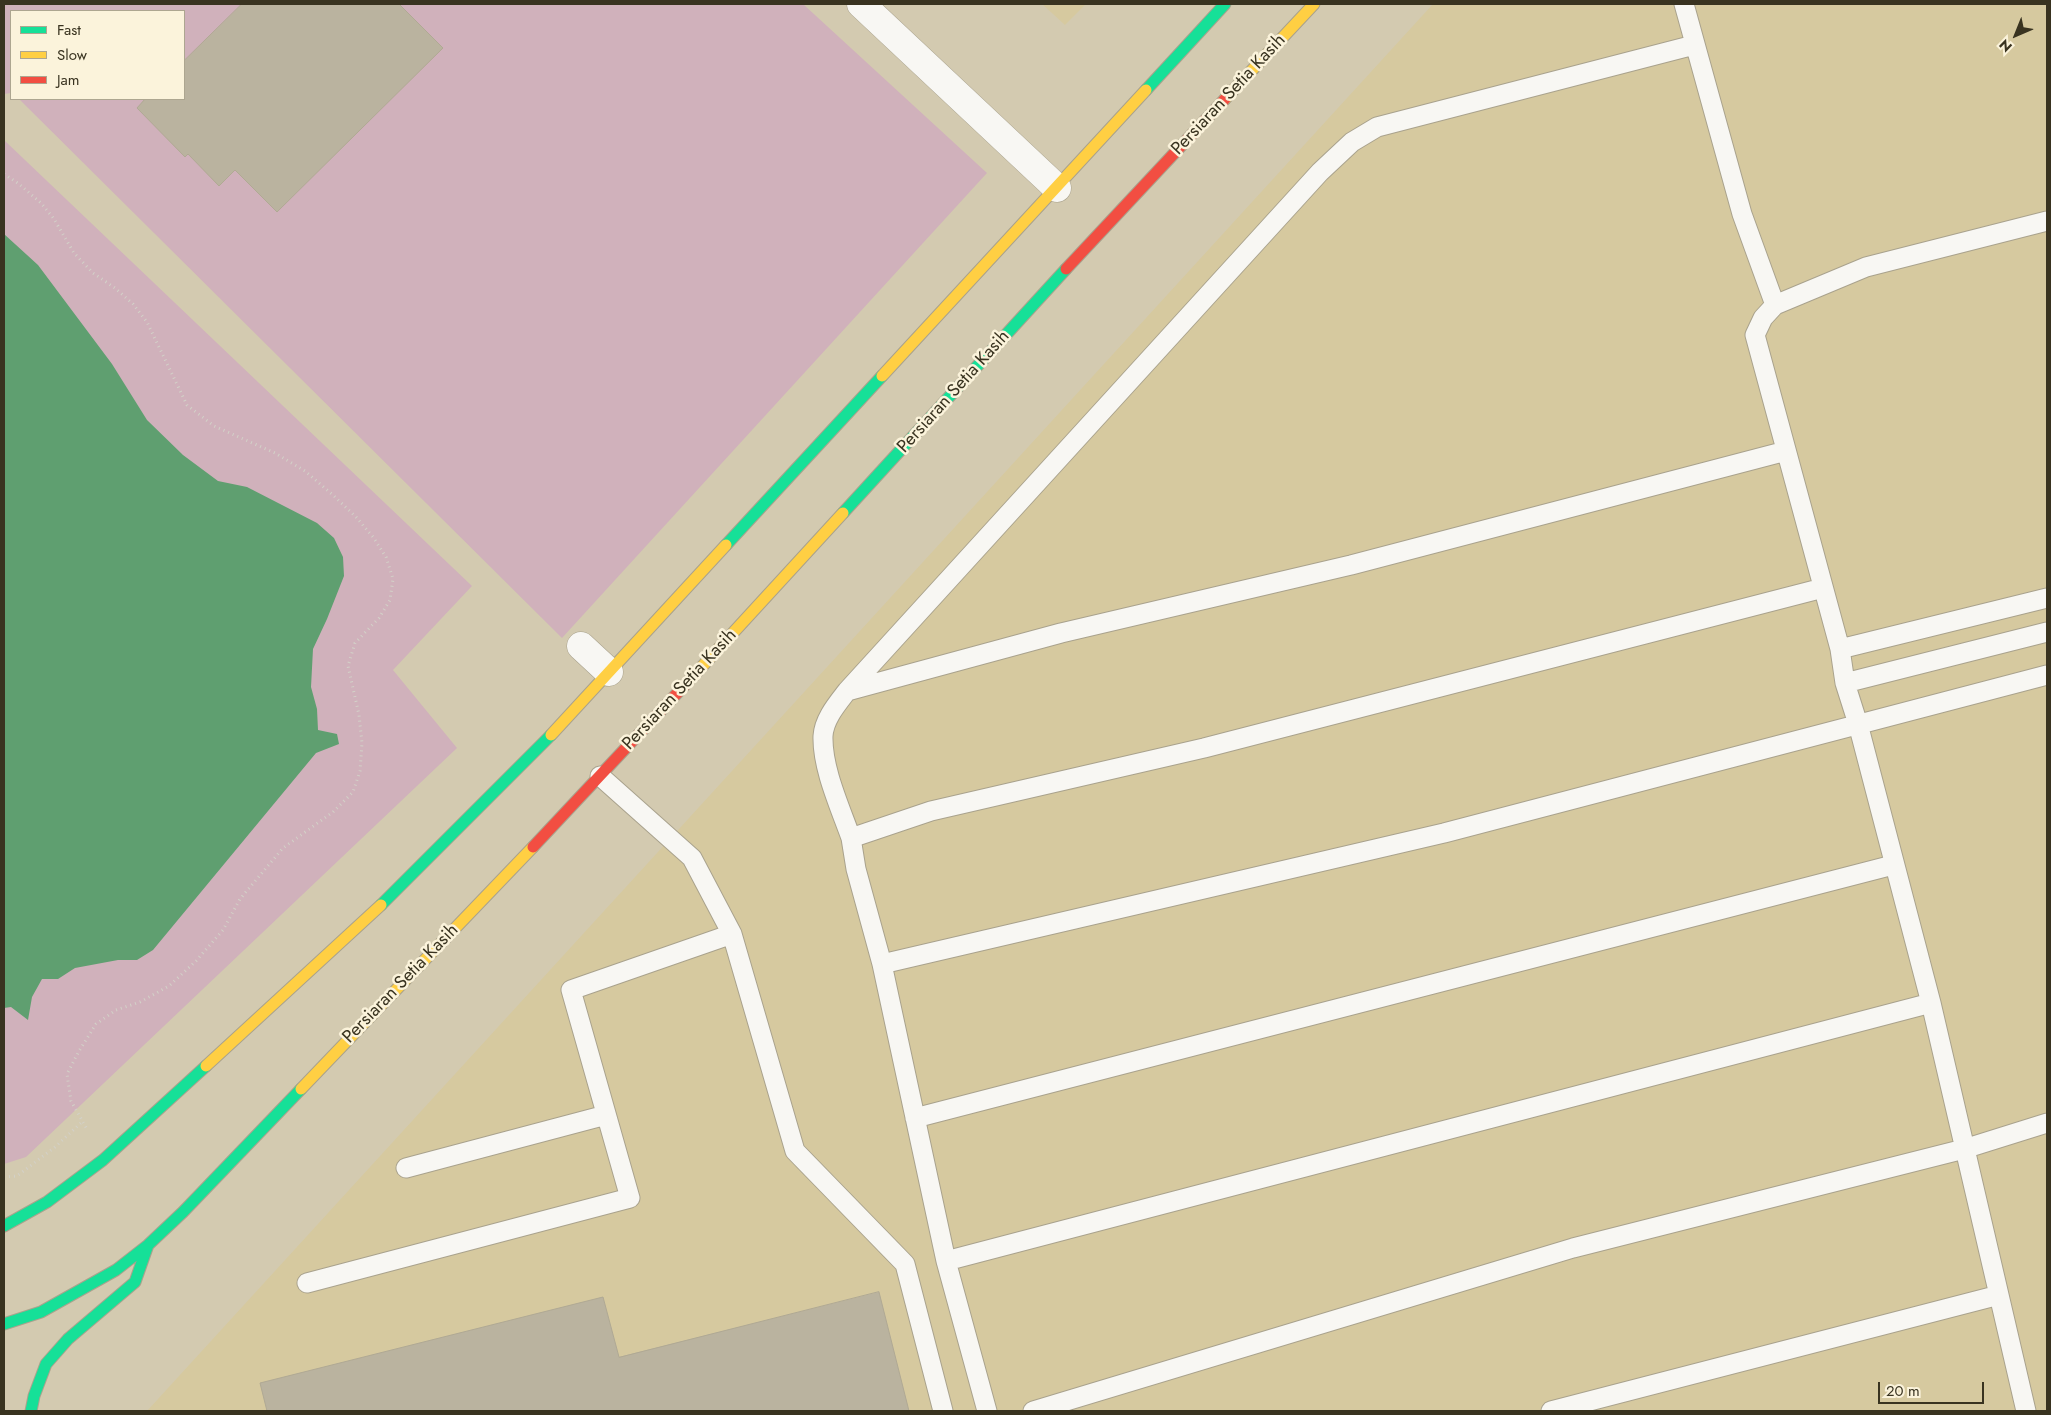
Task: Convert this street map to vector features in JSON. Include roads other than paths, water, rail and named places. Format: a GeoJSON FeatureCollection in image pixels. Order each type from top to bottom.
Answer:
{"type":"FeatureCollection","features":[{"type":"Feature","properties":{"kind":"street"},"geometry":{"type":"LineString","coordinates":[[861,4],[1057,188]]}},
{"type":"Feature","properties":{"kind":"street"},"geometry":{"type":"LineString","coordinates":[[4,1226],[47,1202],[103,1160],[360,926],[534,753],[1225,4]]}},
{"type":"Feature","properties":{"kind":"street","name":"Persiaran Setia Kasih"},"geometry":{"type":"LineString","coordinates":[[4,1324],[41,1312],[116,1270],[148,1245],[183,1212],[600,776],[1103,229],[1314,4]]}},
{"type":"Feature","properties":{"kind":"street"},"geometry":{"type":"LineString","coordinates":[[581,646],[609,672]]}},
{"type":"Feature","properties":{"kind":"street"},"geometry":{"type":"LineString","coordinates":[[31,1411],[34,1396],[46,1364],[68,1339],[135,1282],[148,1245]]}},
{"type":"Feature","properties":{"kind":"lane"},"geometry":{"type":"LineString","coordinates":[[1684,4],[1742,214],[1775,305]]}},
{"type":"Feature","properties":{"kind":"lane"},"geometry":{"type":"LineString","coordinates":[[987,1411],[946,1261],[882,964],[856,870],[851,838],[826,759],[823,734],[832,711],[847,691],[1320,172],[1352,142],[1378,127],[1694,45]]}},
{"type":"Feature","properties":{"kind":"lane"},"geometry":{"type":"LineString","coordinates":[[2026,1411],[1931,1003],[1893,865],[1858,724],[1845,683],[1840,649],[1824,588],[1755,335],[1763,318],[1775,305],[1866,267],[2047,221]]}},
{"type":"Feature","properties":{"kind":"lane"},"geometry":{"type":"LineString","coordinates":[[847,691],[1061,633],[1351,565],[1786,451]]}},
{"type":"Feature","properties":{"kind":"lane"},"geometry":{"type":"LineString","coordinates":[[851,838],[931,811],[1204,748],[1824,588]]}},
{"type":"Feature","properties":{"kind":"lane"},"geometry":{"type":"LineString","coordinates":[[1840,649],[2047,598]]}},
{"type":"Feature","properties":{"kind":"lane"},"geometry":{"type":"LineString","coordinates":[[1845,683],[2047,632]]}},
{"type":"Feature","properties":{"kind":"lane"},"geometry":{"type":"LineString","coordinates":[[882,964],[1444,832],[2047,675]]}},
{"type":"Feature","properties":{"kind":"lane"},"geometry":{"type":"LineString","coordinates":[[600,776],[692,858],[732,934],[795,1151],[904,1264],[943,1411]]}},
{"type":"Feature","properties":{"kind":"lane"},"geometry":{"type":"LineString","coordinates":[[915,1118],[1893,865]]}},
{"type":"Feature","properties":{"kind":"lane"},"geometry":{"type":"LineString","coordinates":[[307,1283],[630,1198],[571,990],[732,934]]}},
{"type":"Feature","properties":{"kind":"lane"},"geometry":{"type":"LineString","coordinates":[[946,1261],[1931,1003]]}},
{"type":"Feature","properties":{"kind":"lane"},"geometry":{"type":"LineString","coordinates":[[406,1168],[606,1115]]}},
{"type":"Feature","properties":{"kind":"lane"},"geometry":{"type":"LineString","coordinates":[[1033,1411],[1574,1248],[1964,1149],[2047,1124]]}},
{"type":"Feature","properties":{"kind":"lane"},"geometry":{"type":"LineString","coordinates":[[1551,1411],[1999,1295]]}}]}
